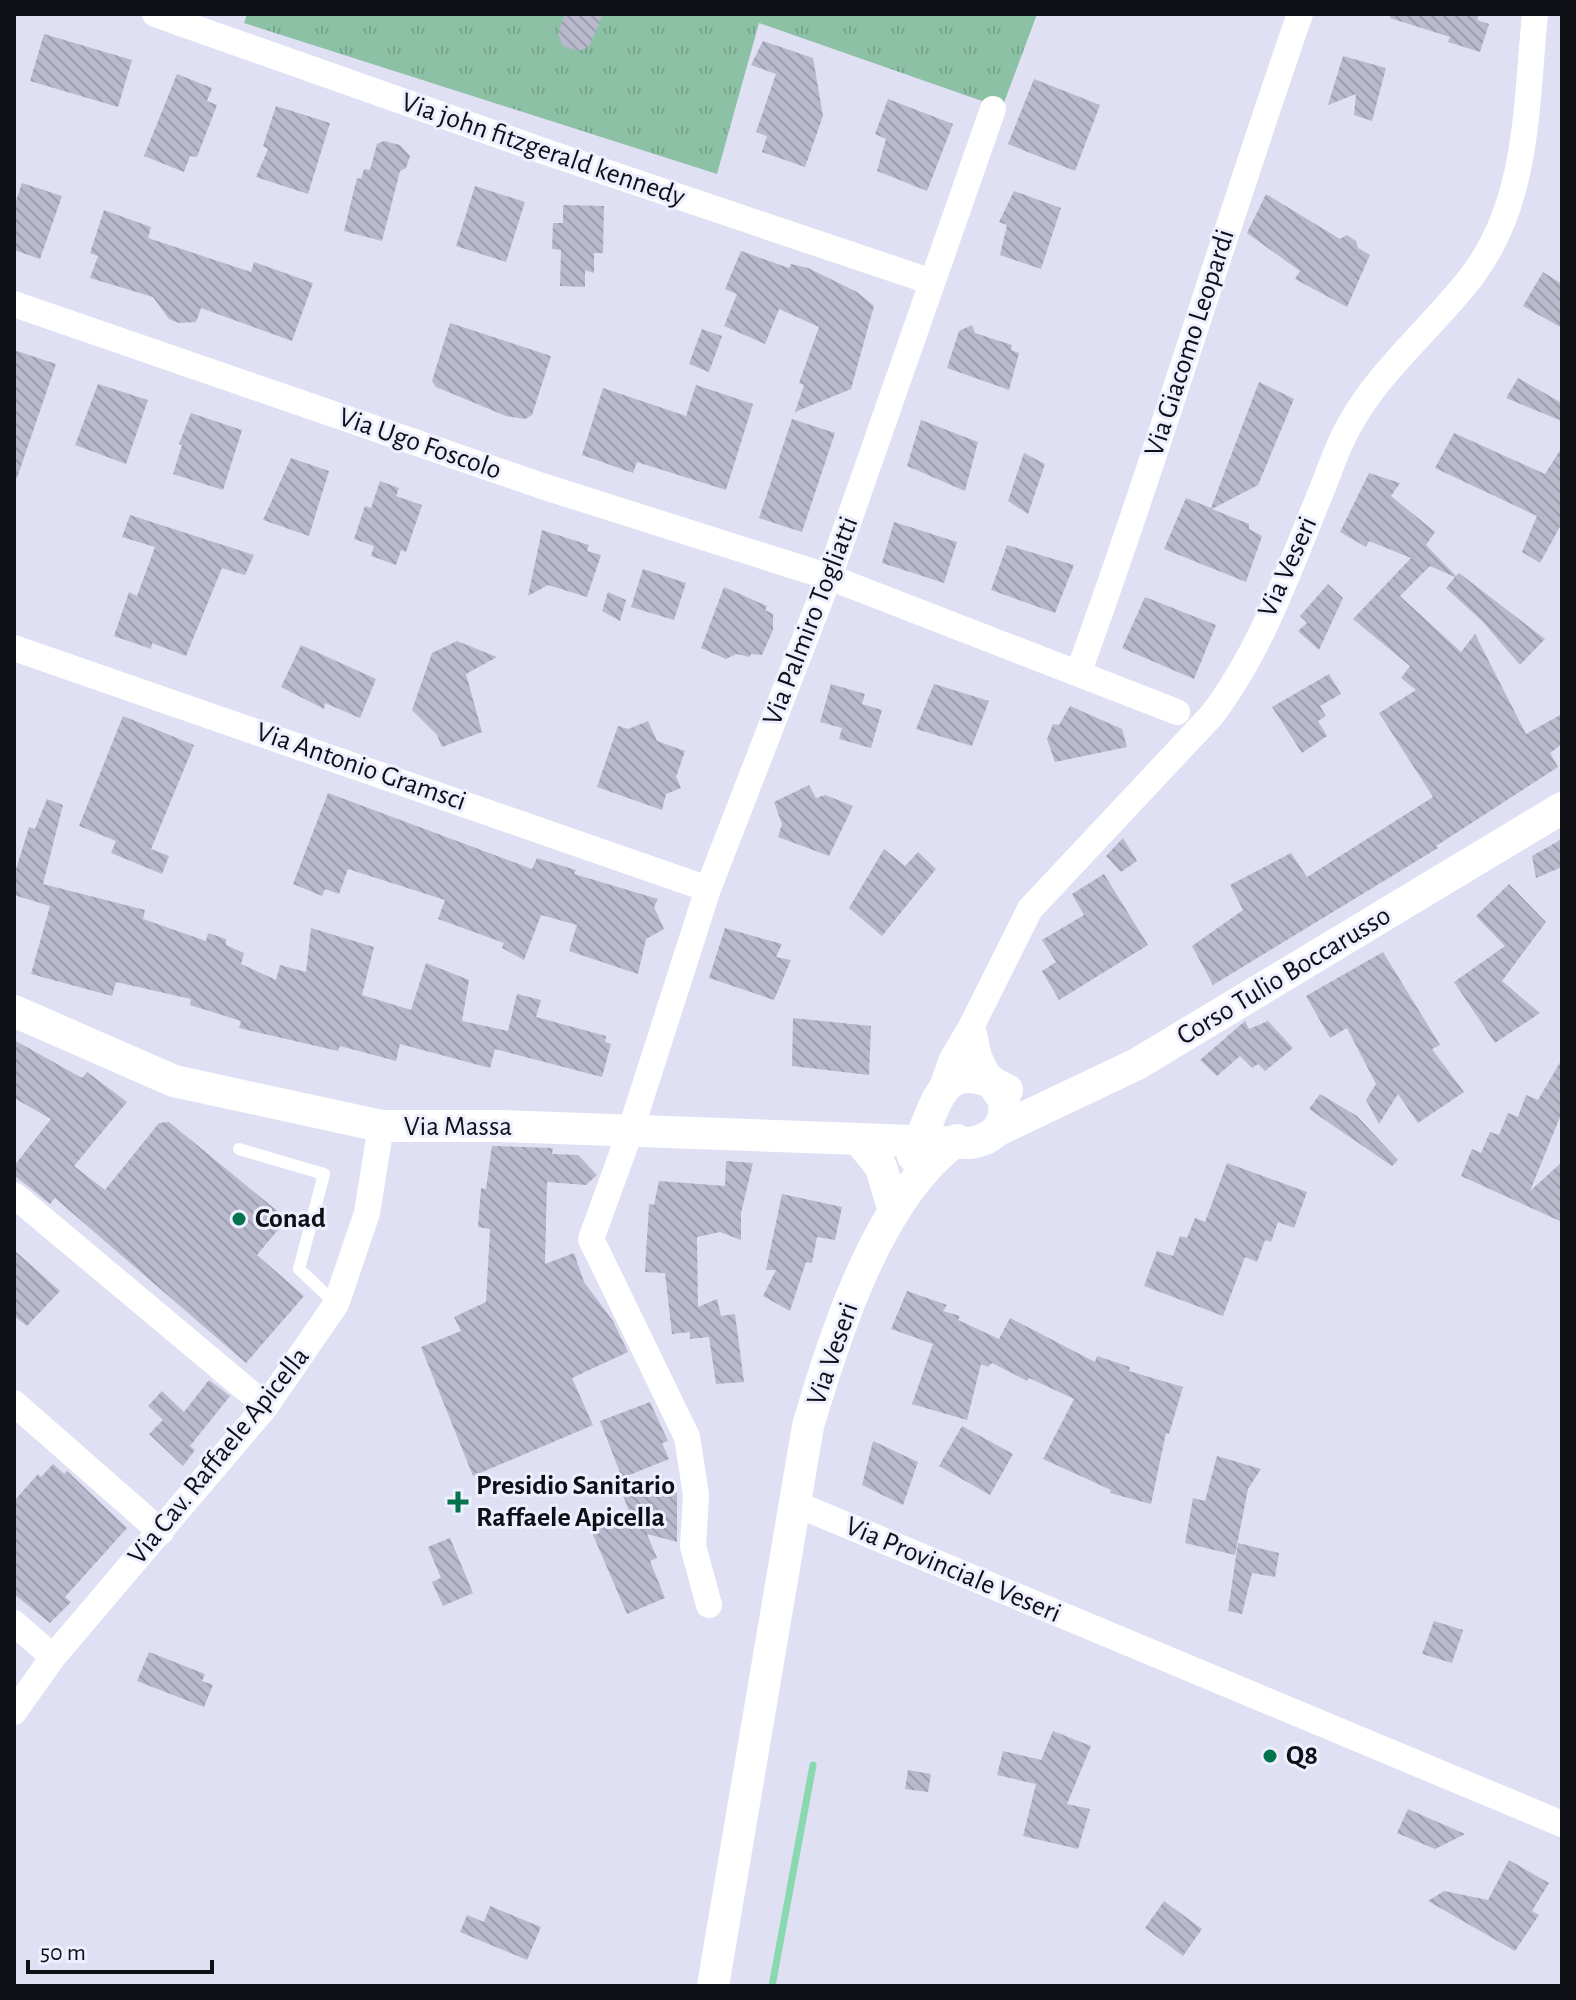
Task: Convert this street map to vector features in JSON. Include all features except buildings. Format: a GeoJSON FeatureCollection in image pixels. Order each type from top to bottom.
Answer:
{"type":"FeatureCollection","features":[{"type":"Feature","properties":{"kind":"street","name":"Via john fitzgerald kennedy"},"geometry":{"type":"LineString","coordinates":[[155,14],[555,155],[932,282]]}},
{"type":"Feature","properties":{"kind":"street","name":"Via Giacomo Leopardi"},"geometry":{"type":"LineString","coordinates":[[1079,671],[1132,525],[1192,333],[1300,14]]}},
{"type":"Feature","properties":{"kind":"street","name":"Via Veseri"},"geometry":{"type":"LineString","coordinates":[[894,1212],[907,1168],[939,1100],[951,1061],[1030,909],[1211,716],[1231,690],[1279,592],[1349,426],[1385,376],[1474,274],[1508,210],[1518,183],[1535,14]]}},
{"type":"Feature","properties":{"kind":"street","name":"Via Palmiro Togliatti"},"geometry":{"type":"LineString","coordinates":[[709,1605],[693,1546],[696,1495],[687,1437],[591,1239],[630,1132],[708,889],[829,577],[993,109]]}},
{"type":"Feature","properties":{"kind":"street","name":"Via Ugo Foscolo"},"geometry":{"type":"LineString","coordinates":[[14,304],[542,486],[829,577]]}},
{"type":"Feature","properties":{"kind":"street"},"geometry":{"type":"LineString","coordinates":[[829,577],[1079,671],[1177,712]]}},
{"type":"Feature","properties":{"kind":"street","name":"Via Antonio Gramsci"},"geometry":{"type":"LineString","coordinates":[[14,648],[708,889]]}},
{"type":"Feature","properties":{"kind":"street","name":"Corso Tulio Boccarusso"},"geometry":{"type":"LineString","coordinates":[[998,1130],[1137,1064],[1562,808]]}},
{"type":"Feature","properties":{"kind":"street","name":"Via Massa"},"geometry":{"type":"LineString","coordinates":[[14,1011],[174,1081],[381,1126],[502,1126],[860,1141],[957,1140]]}},
{"type":"Feature","properties":{"kind":"street"},"geometry":{"type":"LineString","coordinates":[[972,1025],[979,1057],[991,1081],[1004,1100],[1006,1111],[998,1130],[980,1142],[957,1140],[944,1129],[939,1100],[960,1076],[980,1075],[991,1081],[1012,1092],[1056,1104]]}},
{"type":"Feature","properties":{"kind":"street","name":"Via Cav. Raffaele Apicella"},"geometry":{"type":"LineString","coordinates":[[14,1712],[53,1657],[266,1406],[336,1304],[367,1213],[381,1126]]}},
{"type":"Feature","properties":{"kind":"street","name":"Via Veseri"},"geometry":{"type":"LineString","coordinates":[[796,1504],[808,1426],[822,1377],[858,1283],[894,1212],[926,1165],[957,1140]]}},
{"type":"Feature","properties":{"kind":"street"},"geometry":{"type":"LineString","coordinates":[[860,1141],[881,1167],[894,1212]]}},
{"type":"Feature","properties":{"kind":"street"},"geometry":{"type":"LineString","coordinates":[[14,1195],[266,1406]]}},
{"type":"Feature","properties":{"kind":"street"},"geometry":{"type":"LineString","coordinates":[[14,1403],[161,1532]]}},
{"type":"Feature","properties":{"kind":"street"},"geometry":{"type":"LineString","coordinates":[[713,1986],[796,1504]]}},
{"type":"Feature","properties":{"kind":"street","name":"Via Provinciale Veseri"},"geometry":{"type":"LineString","coordinates":[[796,1504],[1562,1824]]}},
{"type":"Feature","properties":{"kind":"street"},"geometry":{"type":"LineString","coordinates":[[14,1623],[53,1657]]}},
{"type":"Feature","properties":{"kind":"lane"},"geometry":{"type":"LineString","coordinates":[[239,1149],[324,1174],[299,1269],[336,1304]]}},
{"type":"Feature","properties":{"kind":"green space"},"geometry":{"type":"Polygon","coordinates":[[[247,14],[1037,14],[1002,108],[759,23],[717,174],[244,23],[247,14]]]}},
{"type":"Feature","properties":{"kind":"waterway"},"geometry":{"type":"LineString","coordinates":[[772,1986],[813,1765]]}},
{"type":"Feature","properties":{"kind":"place","name":"Conad"},"geometry":{"type":"Point","coordinates":[239,1219]}},
{"type":"Feature","properties":{"kind":"place","name":"Presidio Sanitario Raffaele Apicella"},"geometry":{"type":"Point","coordinates":[458,1502]}},
{"type":"Feature","properties":{"kind":"place","name":"Q8"},"geometry":{"type":"Point","coordinates":[1270,1756]}}]}
